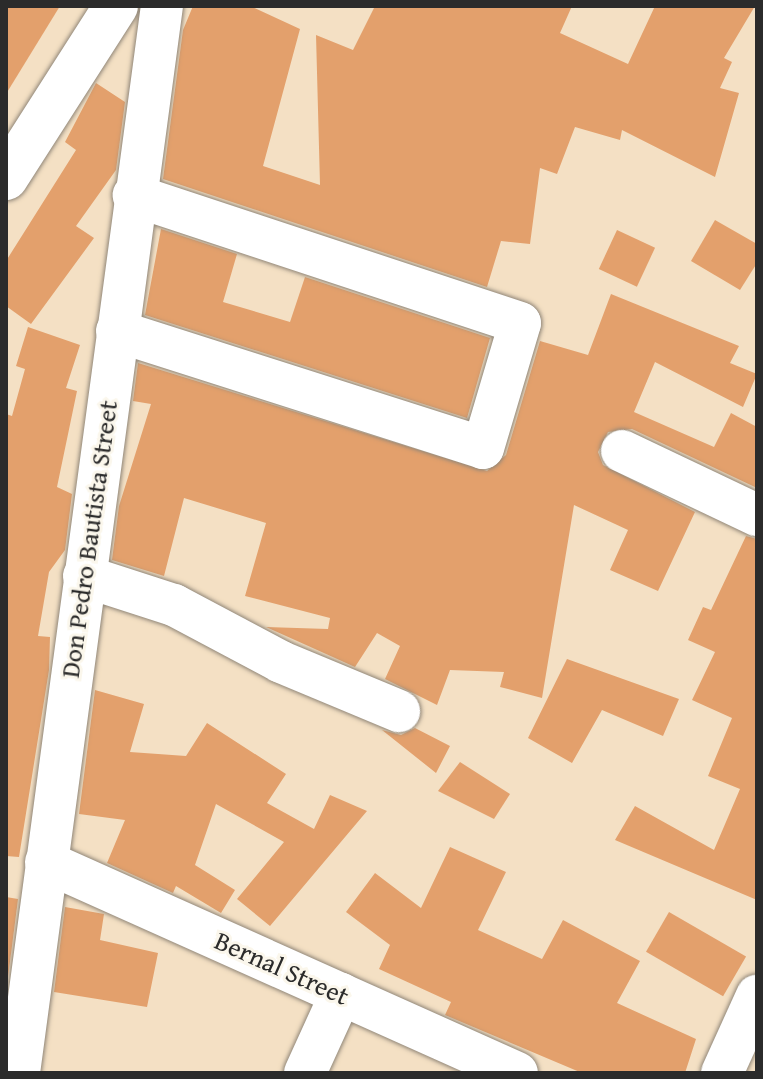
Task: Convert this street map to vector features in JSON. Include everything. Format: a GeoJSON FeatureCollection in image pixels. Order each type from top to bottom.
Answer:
{"type":"FeatureCollection","features":[{"type":"Feature","properties":{"kind":"main road"},"geometry":{"type":"LineString","coordinates":[[6,178],[116,6]]}},
{"type":"Feature","properties":{"kind":"street","name":"Don Pedro Bautista Street"},"geometry":{"type":"LineString","coordinates":[[16,1049],[46,862],[162,6]]}},
{"type":"Feature","properties":{"kind":"street"},"geometry":{"type":"LineString","coordinates":[[117,331],[483,448],[520,323],[134,195]]}},
{"type":"Feature","properties":{"kind":"street"},"geometry":{"type":"LineString","coordinates":[[622,451],[757,515]]}},
{"type":"Feature","properties":{"kind":"street"},"geometry":{"type":"LineString","coordinates":[[84,576],[184,609],[281,662],[399,711]]}},
{"type":"Feature","properties":{"kind":"street","name":"Bernal Street"},"geometry":{"type":"LineString","coordinates":[[46,862],[517,1073]]}},
{"type":"Feature","properties":{"kind":"street"},"geometry":{"type":"LineString","coordinates":[[305,1073],[341,994]]}},
{"type":"Feature","properties":{"kind":"street"},"geometry":{"type":"LineString","coordinates":[[722,1073],[757,996]]}},
{"type":"Feature","properties":{"kind":"building"},"geometry":{"type":"Polygon","coordinates":[[[6,6],[60,6],[6,94],[6,6]]]}},
{"type":"Feature","properties":{"kind":"building"},"geometry":{"type":"Polygon","coordinates":[[[193,6],[250,6],[300,29],[263,166],[320,185],[316,35],[353,50],[375,6],[572,6],[560,33],[628,64],[655,6],[755,6],[724,58],[732,62],[720,88],[739,93],[715,177],[622,130],[620,140],[575,127],[557,174],[540,168],[530,244],[501,241],[487,287],[163,179],[183,30],[193,6]]]}},
{"type":"Feature","properties":{"kind":"building"},"geometry":{"type":"Polygon","coordinates":[[[96,83],[125,102],[116,170],[76,226],[94,238],[31,324],[6,306],[6,261],[76,150],[65,142],[96,83]]]}},
{"type":"Feature","properties":{"kind":"building"},"geometry":{"type":"Polygon","coordinates":[[[715,220],[757,244],[757,263],[740,290],[691,261],[715,220]]]}},
{"type":"Feature","properties":{"kind":"building"},"geometry":{"type":"Polygon","coordinates":[[[161,229],[237,254],[223,302],[290,322],[305,277],[490,338],[467,418],[145,315],[161,229]]]}},
{"type":"Feature","properties":{"kind":"building"},"geometry":{"type":"Polygon","coordinates":[[[617,230],[655,248],[637,287],[599,269],[617,230]]]}},
{"type":"Feature","properties":{"kind":"building"},"geometry":{"type":"Polygon","coordinates":[[[611,294],[739,346],[730,363],[757,374],[743,407],[655,362],[634,412],[714,447],[731,413],[757,427],[757,488],[632,429],[608,432],[598,452],[603,465],[695,512],[658,591],[610,570],[628,530],[574,505],[542,698],[500,687],[504,672],[450,670],[437,705],[385,679],[400,646],[377,633],[355,667],[266,627],[328,629],[330,618],[245,596],[266,523],[184,498],[164,576],[112,560],[119,506],[151,404],[133,401],[138,363],[487,471],[506,455],[540,341],[588,355],[611,294]]]}},
{"type":"Feature","properties":{"kind":"building"},"geometry":{"type":"Polygon","coordinates":[[[28,327],[80,345],[66,388],[77,391],[57,487],[72,494],[65,550],[49,572],[38,636],[50,637],[49,670],[19,857],[6,856],[6,414],[12,416],[25,369],[16,366],[28,327]]]}},
{"type":"Feature","properties":{"kind":"building"},"geometry":{"type":"Polygon","coordinates":[[[746,536],[757,539],[757,900],[615,840],[635,806],[714,850],[740,789],[708,776],[732,718],[692,700],[715,652],[688,640],[703,607],[711,610],[746,536]]]}},
{"type":"Feature","properties":{"kind":"building"},"geometry":{"type":"Polygon","coordinates":[[[567,659],[679,699],[663,736],[602,710],[572,763],[528,738],[567,659]]]}},
{"type":"Feature","properties":{"kind":"building"},"geometry":{"type":"Polygon","coordinates":[[[95,690],[144,704],[130,752],[186,756],[207,723],[286,774],[267,803],[314,829],[330,795],[367,811],[270,926],[237,899],[284,842],[216,804],[195,865],[235,890],[221,913],[176,886],[173,893],[107,863],[125,820],[79,814],[95,690]]]}},
{"type":"Feature","properties":{"kind":"building"},"geometry":{"type":"Polygon","coordinates":[[[415,728],[450,746],[436,773],[382,730],[401,735],[415,728]]]}},
{"type":"Feature","properties":{"kind":"building"},"geometry":{"type":"Polygon","coordinates":[[[460,762],[510,794],[494,819],[438,791],[460,762]]]}},
{"type":"Feature","properties":{"kind":"building"},"geometry":{"type":"Polygon","coordinates":[[[450,847],[506,872],[478,930],[542,959],[563,920],[640,961],[617,1003],[696,1039],[685,1073],[582,1073],[445,1015],[451,1002],[379,969],[390,945],[346,912],[375,873],[421,908],[450,847]]]}},
{"type":"Feature","properties":{"kind":"building"},"geometry":{"type":"Polygon","coordinates":[[[6,897],[18,899],[7,985],[6,985],[6,897]]]}},
{"type":"Feature","properties":{"kind":"building"},"geometry":{"type":"Polygon","coordinates":[[[65,907],[104,914],[100,940],[158,953],[147,1007],[54,992],[65,907]]]}},
{"type":"Feature","properties":{"kind":"building"},"geometry":{"type":"Polygon","coordinates":[[[669,912],[746,956],[723,996],[646,952],[669,912]]]}}]}
